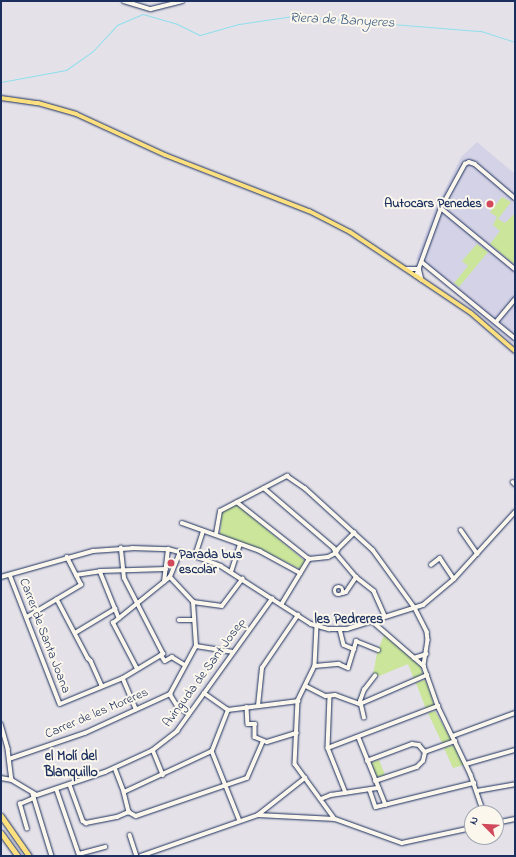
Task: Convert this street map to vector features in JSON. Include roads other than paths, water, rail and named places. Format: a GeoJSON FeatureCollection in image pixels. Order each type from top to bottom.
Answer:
{"type":"FeatureCollection","features":[{"type":"Feature","properties":{"kind":"highway"},"geometry":{"type":"LineString","coordinates":[[1,816],[29,856]]}},
{"type":"Feature","properties":{"kind":"highway"},"geometry":{"type":"LineString","coordinates":[[1,833],[18,856]]}},
{"type":"Feature","properties":{"kind":"main road"},"geometry":{"type":"LineString","coordinates":[[1,98],[38,103],[76,114],[165,155],[287,202],[350,232],[470,313],[515,350]]}},
{"type":"Feature","properties":{"kind":"street"},"geometry":{"type":"LineString","coordinates":[[124,1],[150,9],[182,1]]}},
{"type":"Feature","properties":{"kind":"street"},"geometry":{"type":"LineString","coordinates":[[416,276],[440,208],[465,164],[469,162],[475,164],[515,198]]}},
{"type":"Feature","properties":{"kind":"street"},"geometry":{"type":"LineString","coordinates":[[440,208],[515,268]]}},
{"type":"Feature","properties":{"kind":"street"},"geometry":{"type":"LineString","coordinates":[[422,262],[515,338]]}},
{"type":"Feature","properties":{"kind":"street"},"geometry":{"type":"LineString","coordinates":[[404,268],[419,268]]}},
{"type":"Feature","properties":{"kind":"street"},"geometry":{"type":"LineString","coordinates":[[419,268],[422,280]]}},
{"type":"Feature","properties":{"kind":"street"},"geometry":{"type":"LineString","coordinates":[[496,322],[515,298]]}},
{"type":"Feature","properties":{"kind":"street"},"geometry":{"type":"LineString","coordinates":[[216,534],[220,511],[285,476],[305,488],[354,533],[381,561],[415,608],[427,632],[428,640],[424,666],[438,706],[466,764],[481,805]]}},
{"type":"Feature","properties":{"kind":"street"},"geometry":{"type":"LineString","coordinates":[[264,488],[334,548],[336,553],[356,577],[374,591],[385,616]]}},
{"type":"Feature","properties":{"kind":"street"},"geometry":{"type":"LineString","coordinates":[[237,502],[309,559],[328,557],[336,553],[354,533]]}},
{"type":"Feature","properties":{"kind":"street"},"geometry":{"type":"LineString","coordinates":[[1,578],[67,557],[97,550],[121,548],[168,549],[195,556],[231,572],[298,616],[317,626],[340,630],[353,628],[385,616],[423,605],[454,578],[478,554],[515,512]]}},
{"type":"Feature","properties":{"kind":"street"},"geometry":{"type":"LineString","coordinates":[[182,523],[260,551],[300,573]]}},
{"type":"Feature","properties":{"kind":"street"},"geometry":{"type":"LineString","coordinates":[[461,530],[478,554]]}},
{"type":"Feature","properties":{"kind":"street"},"geometry":{"type":"LineString","coordinates":[[195,556],[203,531]]}},
{"type":"Feature","properties":{"kind":"street"},"geometry":{"type":"LineString","coordinates":[[231,572],[240,544]]}},
{"type":"Feature","properties":{"kind":"street"},"geometry":{"type":"LineString","coordinates":[[121,548],[122,570],[137,605],[165,661],[172,657],[185,665]]}},
{"type":"Feature","properties":{"kind":"street"},"geometry":{"type":"LineString","coordinates":[[164,583],[168,549]]}},
{"type":"Feature","properties":{"kind":"street"},"geometry":{"type":"LineString","coordinates":[[137,669],[113,623],[170,577],[180,552]]}},
{"type":"Feature","properties":{"kind":"street"},"geometry":{"type":"LineString","coordinates":[[27,617],[81,585],[67,557]]}},
{"type":"Feature","properties":{"kind":"street"},"geometry":{"type":"LineString","coordinates":[[431,566],[440,558],[454,578]]}},
{"type":"Feature","properties":{"kind":"street"},"geometry":{"type":"LineString","coordinates":[[281,605],[309,559]]}},
{"type":"Feature","properties":{"kind":"street"},"geometry":{"type":"LineString","coordinates":[[76,575],[100,571],[166,569]]}},
{"type":"Feature","properties":{"kind":"street"},"geometry":{"type":"LineString","coordinates":[[100,571],[119,618]]}},
{"type":"Feature","properties":{"kind":"street","name":"Carrer de Santa Joana"},"geometry":{"type":"LineString","coordinates":[[10,575],[60,704],[102,686]]}},
{"type":"Feature","properties":{"kind":"street"},"geometry":{"type":"LineString","coordinates":[[170,577],[193,602],[196,646],[170,694],[178,707],[189,714]]}},
{"type":"Feature","properties":{"kind":"street"},"geometry":{"type":"LineString","coordinates":[[344,592],[356,577]]}},
{"type":"Feature","properties":{"kind":"street"},"geometry":{"type":"LineString","coordinates":[[193,602],[222,606],[242,579]]}},
{"type":"Feature","properties":{"kind":"street"},"geometry":{"type":"LineString","coordinates":[[57,599],[88,658],[92,661],[102,686],[123,678],[162,654]]}},
{"type":"Feature","properties":{"kind":"street","name":"Avinguda de Sant Josep"},"geometry":{"type":"LineString","coordinates":[[33,796],[57,790],[115,768],[153,750],[177,731],[232,652],[272,599]]}},
{"type":"Feature","properties":{"kind":"street"},"geometry":{"type":"LineString","coordinates":[[75,633],[115,609]]}},
{"type":"Feature","properties":{"kind":"street"},"geometry":{"type":"LineString","coordinates":[[258,706],[262,668],[298,616]]}},
{"type":"Feature","properties":{"kind":"street"},"geometry":{"type":"LineString","coordinates":[[179,620],[194,620]]}},
{"type":"Feature","properties":{"kind":"street"},"geometry":{"type":"LineString","coordinates":[[372,622],[424,666]]}},
{"type":"Feature","properties":{"kind":"street"},"geometry":{"type":"LineString","coordinates":[[317,626],[315,666],[298,701],[295,764],[335,819]]}},
{"type":"Feature","properties":{"kind":"street"},"geometry":{"type":"LineString","coordinates":[[340,630],[344,645],[354,648]]}},
{"type":"Feature","properties":{"kind":"street"},"geometry":{"type":"LineString","coordinates":[[315,666],[339,664],[348,668],[356,641],[378,650]]}},
{"type":"Feature","properties":{"kind":"street"},"geometry":{"type":"LineString","coordinates":[[196,646],[232,652]]}},
{"type":"Feature","properties":{"kind":"street"},"geometry":{"type":"LineString","coordinates":[[414,658],[426,654]]}},
{"type":"Feature","properties":{"kind":"street"},"geometry":{"type":"LineString","coordinates":[[306,686],[326,696],[335,695],[360,704],[427,675]]}},
{"type":"Feature","properties":{"kind":"street"},"geometry":{"type":"LineString","coordinates":[[364,718],[360,704],[364,690],[375,676]]}},
{"type":"Feature","properties":{"kind":"street"},"geometry":{"type":"LineString","coordinates":[[123,678],[136,710]]}},
{"type":"Feature","properties":{"kind":"street"},"geometry":{"type":"LineString","coordinates":[[204,693],[228,710],[298,701]]}},
{"type":"Feature","properties":{"kind":"street","name":"Carrer de les Moreres"},"geometry":{"type":"LineString","coordinates":[[9,759],[84,733],[170,694]]}},
{"type":"Feature","properties":{"kind":"street"},"geometry":{"type":"LineString","coordinates":[[330,696],[328,748],[346,793]]}},
{"type":"Feature","properties":{"kind":"street"},"geometry":{"type":"LineString","coordinates":[[328,748],[359,738],[438,706]]}},
{"type":"Feature","properties":{"kind":"street"},"geometry":{"type":"LineString","coordinates":[[248,707],[248,724],[255,724],[255,737],[267,742],[297,734]]}},
{"type":"Feature","properties":{"kind":"street"},"geometry":{"type":"LineString","coordinates":[[124,792],[212,751],[228,710]]}},
{"type":"Feature","properties":{"kind":"street"},"geometry":{"type":"LineString","coordinates":[[452,736],[515,713]]}},
{"type":"Feature","properties":{"kind":"street"},"geometry":{"type":"LineString","coordinates":[[1,724],[12,780]]}},
{"type":"Feature","properties":{"kind":"street"},"geometry":{"type":"LineString","coordinates":[[359,738],[375,781],[386,805]]}},
{"type":"Feature","properties":{"kind":"street"},"geometry":{"type":"LineString","coordinates":[[115,768],[124,792],[129,812],[136,816],[247,778],[263,741]]}},
{"type":"Feature","properties":{"kind":"street"},"geometry":{"type":"LineString","coordinates":[[426,752],[455,741]]}},
{"type":"Feature","properties":{"kind":"street"},"geometry":{"type":"LineString","coordinates":[[367,761],[412,744],[419,745],[426,752]]}},
{"type":"Feature","properties":{"kind":"street"},"geometry":{"type":"LineString","coordinates":[[153,750],[163,775]]}},
{"type":"Feature","properties":{"kind":"street"},"geometry":{"type":"LineString","coordinates":[[466,764],[515,750]]}},
{"type":"Feature","properties":{"kind":"street"},"geometry":{"type":"LineString","coordinates":[[212,751],[240,821]]}},
{"type":"Feature","properties":{"kind":"street"},"geometry":{"type":"LineString","coordinates":[[375,781],[417,767],[423,761],[426,752]]}},
{"type":"Feature","properties":{"kind":"street"},"geometry":{"type":"LineString","coordinates":[[1,778],[12,780],[33,796],[52,856]]}},
{"type":"Feature","properties":{"kind":"street"},"geometry":{"type":"LineString","coordinates":[[140,856],[258,815],[305,778]]}},
{"type":"Feature","properties":{"kind":"street"},"geometry":{"type":"LineString","coordinates":[[370,790],[376,807],[474,783]]}},
{"type":"Feature","properties":{"kind":"street"},"geometry":{"type":"LineString","coordinates":[[477,791],[515,784]]}},
{"type":"Feature","properties":{"kind":"street"},"geometry":{"type":"LineString","coordinates":[[70,785],[83,821],[86,823],[117,817],[129,812]]}},
{"type":"Feature","properties":{"kind":"street"},"geometry":{"type":"LineString","coordinates":[[321,799],[378,788]]}},
{"type":"Feature","properties":{"kind":"street"},"geometry":{"type":"LineString","coordinates":[[57,790],[79,854],[105,847]]}},
{"type":"Feature","properties":{"kind":"street"},"geometry":{"type":"LineString","coordinates":[[27,829],[20,804],[33,796]]}},
{"type":"Feature","properties":{"kind":"street"},"geometry":{"type":"LineString","coordinates":[[258,815],[335,819],[402,843],[464,830]]}},
{"type":"Feature","properties":{"kind":"street"},"geometry":{"type":"LineString","coordinates":[[504,821],[515,819]]}},
{"type":"Feature","properties":{"kind":"street"},"geometry":{"type":"LineString","coordinates":[[130,835],[137,856]]}},
{"type":"Feature","properties":{"kind":"waterway","name":"Riera de Banyeres"},"geometry":{"type":"LineString","coordinates":[[1,82],[66,70],[92,52],[117,25],[143,14],[177,24],[200,35],[239,24],[293,16],[481,31],[515,42]]}},
{"type":"Feature","properties":{"kind":"place","name":"Autocars Penedes"},"geometry":{"type":"Point","coordinates":[490,204]}},
{"type":"Feature","properties":{"kind":"place","name":"Parada bus escolar"},"geometry":{"type":"Point","coordinates":[171,563]}},
{"type":"Feature","properties":{"kind":"district","name":"les Pedreres"},"geometry":{"type":"Point","coordinates":[349,620]}},
{"type":"Feature","properties":{"kind":"district","name":"el Molí del Blanquillo"},"geometry":{"type":"Point","coordinates":[71,766]}}]}
